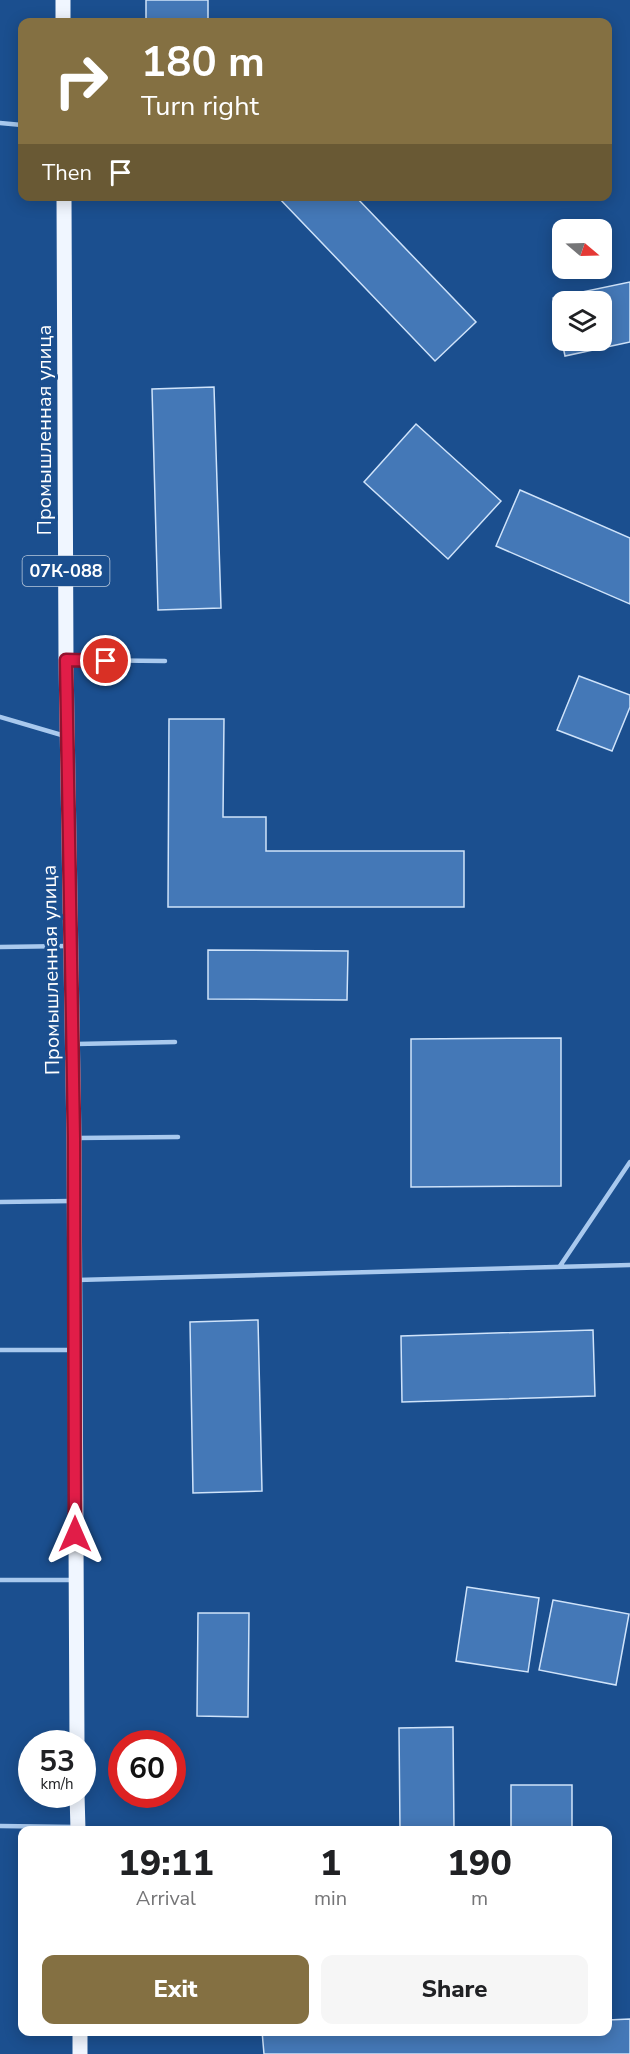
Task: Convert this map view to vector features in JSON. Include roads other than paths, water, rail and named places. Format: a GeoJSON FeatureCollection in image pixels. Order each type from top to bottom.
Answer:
{"type":"FeatureCollection","features":[{"type":"Feature","properties":{"kind":"main road"},"geometry":{"type":"LineString","coordinates":[[63,0],[63,18]]}},
{"type":"Feature","properties":{"kind":"main road","name":"Промышленная улица"},"geometry":{"type":"LineString","coordinates":[[64,201],[66,660],[74,1138],[77,1730]]}},
{"type":"Feature","properties":{"kind":"main road"},"geometry":{"type":"LineString","coordinates":[[77,1808],[78,1826]]}},
{"type":"Feature","properties":{"kind":"main road"},"geometry":{"type":"LineString","coordinates":[[80,2036],[80,2054]]}},
{"type":"Feature","properties":{"kind":"lane"},"geometry":{"type":"LineString","coordinates":[[0,123],[18,125]]}},
{"type":"Feature","properties":{"kind":"lane"},"geometry":{"type":"LineString","coordinates":[[66,660],[165,661]]}},
{"type":"Feature","properties":{"kind":"lane"},"geometry":{"type":"LineString","coordinates":[[0,717],[68,737]]}},
{"type":"Feature","properties":{"kind":"lane"},"geometry":{"type":"LineString","coordinates":[[0,947],[71,946]]}},
{"type":"Feature","properties":{"kind":"lane"},"geometry":{"type":"LineString","coordinates":[[73,1044],[175,1042]]}},
{"type":"Feature","properties":{"kind":"lane"},"geometry":{"type":"LineString","coordinates":[[74,1138],[178,1137]]}},
{"type":"Feature","properties":{"kind":"lane"},"geometry":{"type":"LineString","coordinates":[[560,1266],[630,1162]]}},
{"type":"Feature","properties":{"kind":"lane"},"geometry":{"type":"LineString","coordinates":[[0,1202],[74,1201]]}},
{"type":"Feature","properties":{"kind":"lane"},"geometry":{"type":"LineString","coordinates":[[74,1280],[630,1264]]}},
{"type":"Feature","properties":{"kind":"lane"},"geometry":{"type":"LineString","coordinates":[[0,1350],[74,1350]]}},
{"type":"Feature","properties":{"kind":"lane"},"geometry":{"type":"LineString","coordinates":[[0,1580],[75,1580]]}},
{"type":"Feature","properties":{"kind":"lane"},"geometry":{"type":"LineString","coordinates":[[0,1826],[18,1826]]}}]}
